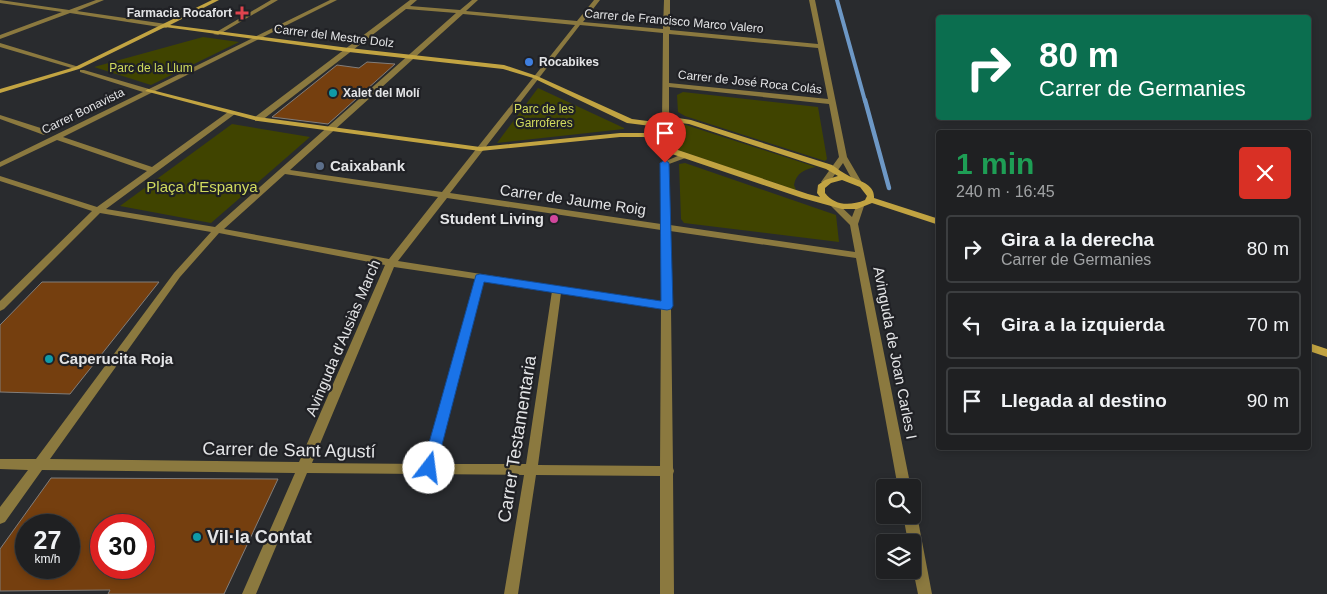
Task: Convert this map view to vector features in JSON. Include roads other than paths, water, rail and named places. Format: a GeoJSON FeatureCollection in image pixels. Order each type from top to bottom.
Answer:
{"type":"FeatureCollection","features":[{"type":"Feature","properties":{"kind":"street"},"geometry":{"type":"LineString","coordinates":[[0,37],[101,0]]}},
{"type":"Feature","properties":{"kind":"street"},"geometry":{"type":"LineString","coordinates":[[0,91],[80,70],[216,0]]}},
{"type":"Feature","properties":{"kind":"street"},"geometry":{"type":"LineString","coordinates":[[216,34],[275,0]]}},
{"type":"Feature","properties":{"kind":"street","name":"Carrer Bonavista"},"geometry":{"type":"LineString","coordinates":[[0,165],[334,0]]}},
{"type":"Feature","properties":{"kind":"street"},"geometry":{"type":"LineString","coordinates":[[258,120],[414,0]]}},
{"type":"Feature","properties":{"kind":"street"},"geometry":{"type":"LineString","coordinates":[[0,518],[177,276],[217,230],[475,0]]}},
{"type":"Feature","properties":{"kind":"street","name":"Avinguda d'Ausiàs March"},"geometry":{"type":"LineString","coordinates":[[249,594],[390,263],[598,0]]}},
{"type":"Feature","properties":{"kind":"street"},"geometry":{"type":"LineString","coordinates":[[665,120],[667,0]]}},
{"type":"Feature","properties":{"kind":"street"},"geometry":{"type":"LineString","coordinates":[[812,0],[843,158],[853,180]]}},
{"type":"Feature","properties":{"kind":"street","name":"Carrer del Mestre Dolz"},"geometry":{"type":"LineString","coordinates":[[2,1],[216,34],[258,37],[349,50],[504,67],[536,76],[630,121],[656,124]]}},
{"type":"Feature","properties":{"kind":"street","name":"Carrer de Francisco Marco Valero"},"geometry":{"type":"LineString","coordinates":[[406,7],[821,46]]}},
{"type":"Feature","properties":{"kind":"street"},"geometry":{"type":"LineString","coordinates":[[0,45],[148,91],[258,120],[480,149],[620,135],[649,136]]}},
{"type":"Feature","properties":{"kind":"street","name":"Carrer de José Roca Colás"},"geometry":{"type":"LineString","coordinates":[[666,85],[832,102]]}},
{"type":"Feature","properties":{"kind":"street"},"geometry":{"type":"LineString","coordinates":[[0,307],[88,218],[231,114]]}},
{"type":"Feature","properties":{"kind":"street"},"geometry":{"type":"LineString","coordinates":[[0,118],[47,133]]}},
{"type":"Feature","properties":{"kind":"street"},"geometry":{"type":"LineString","coordinates":[[676,119],[691,122],[834,169],[869,190],[871,196],[868,202],[851,208],[805,196],[685,155],[651,141],[649,136],[656,124],[665,120],[676,119]]}},
{"type":"Feature","properties":{"kind":"street"},"geometry":{"type":"LineString","coordinates":[[56,137],[152,170]]}},
{"type":"Feature","properties":{"kind":"street"},"geometry":{"type":"LineString","coordinates":[[667,594],[668,471],[665,163],[685,155]]}},
{"type":"Feature","properties":{"kind":"street"},"geometry":{"type":"LineString","coordinates":[[843,158],[820,189],[821,194],[854,224]]}},
{"type":"Feature","properties":{"kind":"street","name":"Carrer de Jaume Roig"},"geometry":{"type":"LineString","coordinates":[[282,171],[860,256]]}},
{"type":"Feature","properties":{"kind":"street"},"geometry":{"type":"LineString","coordinates":[[0,178],[98,210],[217,230],[390,263],[667,306]]}},
{"type":"Feature","properties":{"kind":"street"},"geometry":{"type":"LineString","coordinates":[[825,182],[831,180],[853,180]]}},
{"type":"Feature","properties":{"kind":"street"},"geometry":{"type":"LineString","coordinates":[[869,199],[936,221]]}},
{"type":"Feature","properties":{"kind":"street","name":"Avinguda de Joan Carles I"},"geometry":{"type":"LineString","coordinates":[[860,206],[854,224],[903,479]]}},
{"type":"Feature","properties":{"kind":"street"},"geometry":{"type":"LineString","coordinates":[[429,468],[480,277]]}},
{"type":"Feature","properties":{"kind":"street","name":"Carrer Testamentaria"},"geometry":{"type":"LineString","coordinates":[[511,594],[557,289]]}},
{"type":"Feature","properties":{"kind":"street"},"geometry":{"type":"LineString","coordinates":[[1311,348],[1327,353]]}},
{"type":"Feature","properties":{"kind":"street","name":"Carrer de Sant Agustí"},"geometry":{"type":"LineString","coordinates":[[0,464],[668,471]]}},
{"type":"Feature","properties":{"kind":"street"},"geometry":{"type":"LineString","coordinates":[[912,524],[925,594]]}},
{"type":"Feature","properties":{"kind":"waterway"},"geometry":{"type":"LineString","coordinates":[[837,0],[865,101]]}},
{"type":"Feature","properties":{"kind":"waterway"},"geometry":{"type":"LineString","coordinates":[[865,100],[889,188]]}},
{"type":"Feature","properties":{"kind":"place","name":"Farmacia Rocafort"},"geometry":{"type":"Point","coordinates":[242,13]}},
{"type":"Feature","properties":{"kind":"place","name":"Rocabikes"},"geometry":{"type":"Point","coordinates":[529,62]}},
{"type":"Feature","properties":{"kind":"place","name":"Xalet del Molí"},"geometry":{"type":"Point","coordinates":[333,93]}},
{"type":"Feature","properties":{"kind":"place","name":"Caixabank"},"geometry":{"type":"Point","coordinates":[320,166]}},
{"type":"Feature","properties":{"kind":"place","name":"Student Living"},"geometry":{"type":"Point","coordinates":[554,219]}},
{"type":"Feature","properties":{"kind":"place","name":"Caperucita Roja"},"geometry":{"type":"Point","coordinates":[49,359]}},
{"type":"Feature","properties":{"kind":"place","name":"Vil·la Contat"},"geometry":{"type":"Point","coordinates":[197,537]}},
{"type":"Feature","properties":{"kind":"park label","name":"Parc de la Llum"},"geometry":{"type":"Point","coordinates":[151,68]}},
{"type":"Feature","properties":{"kind":"park label","name":"Parc de les Garroferes"},"geometry":{"type":"Point","coordinates":[544,116]}},
{"type":"Feature","properties":{"kind":"park label","name":"Plaça d'Espanya"},"geometry":{"type":"Point","coordinates":[202,187]}}]}
